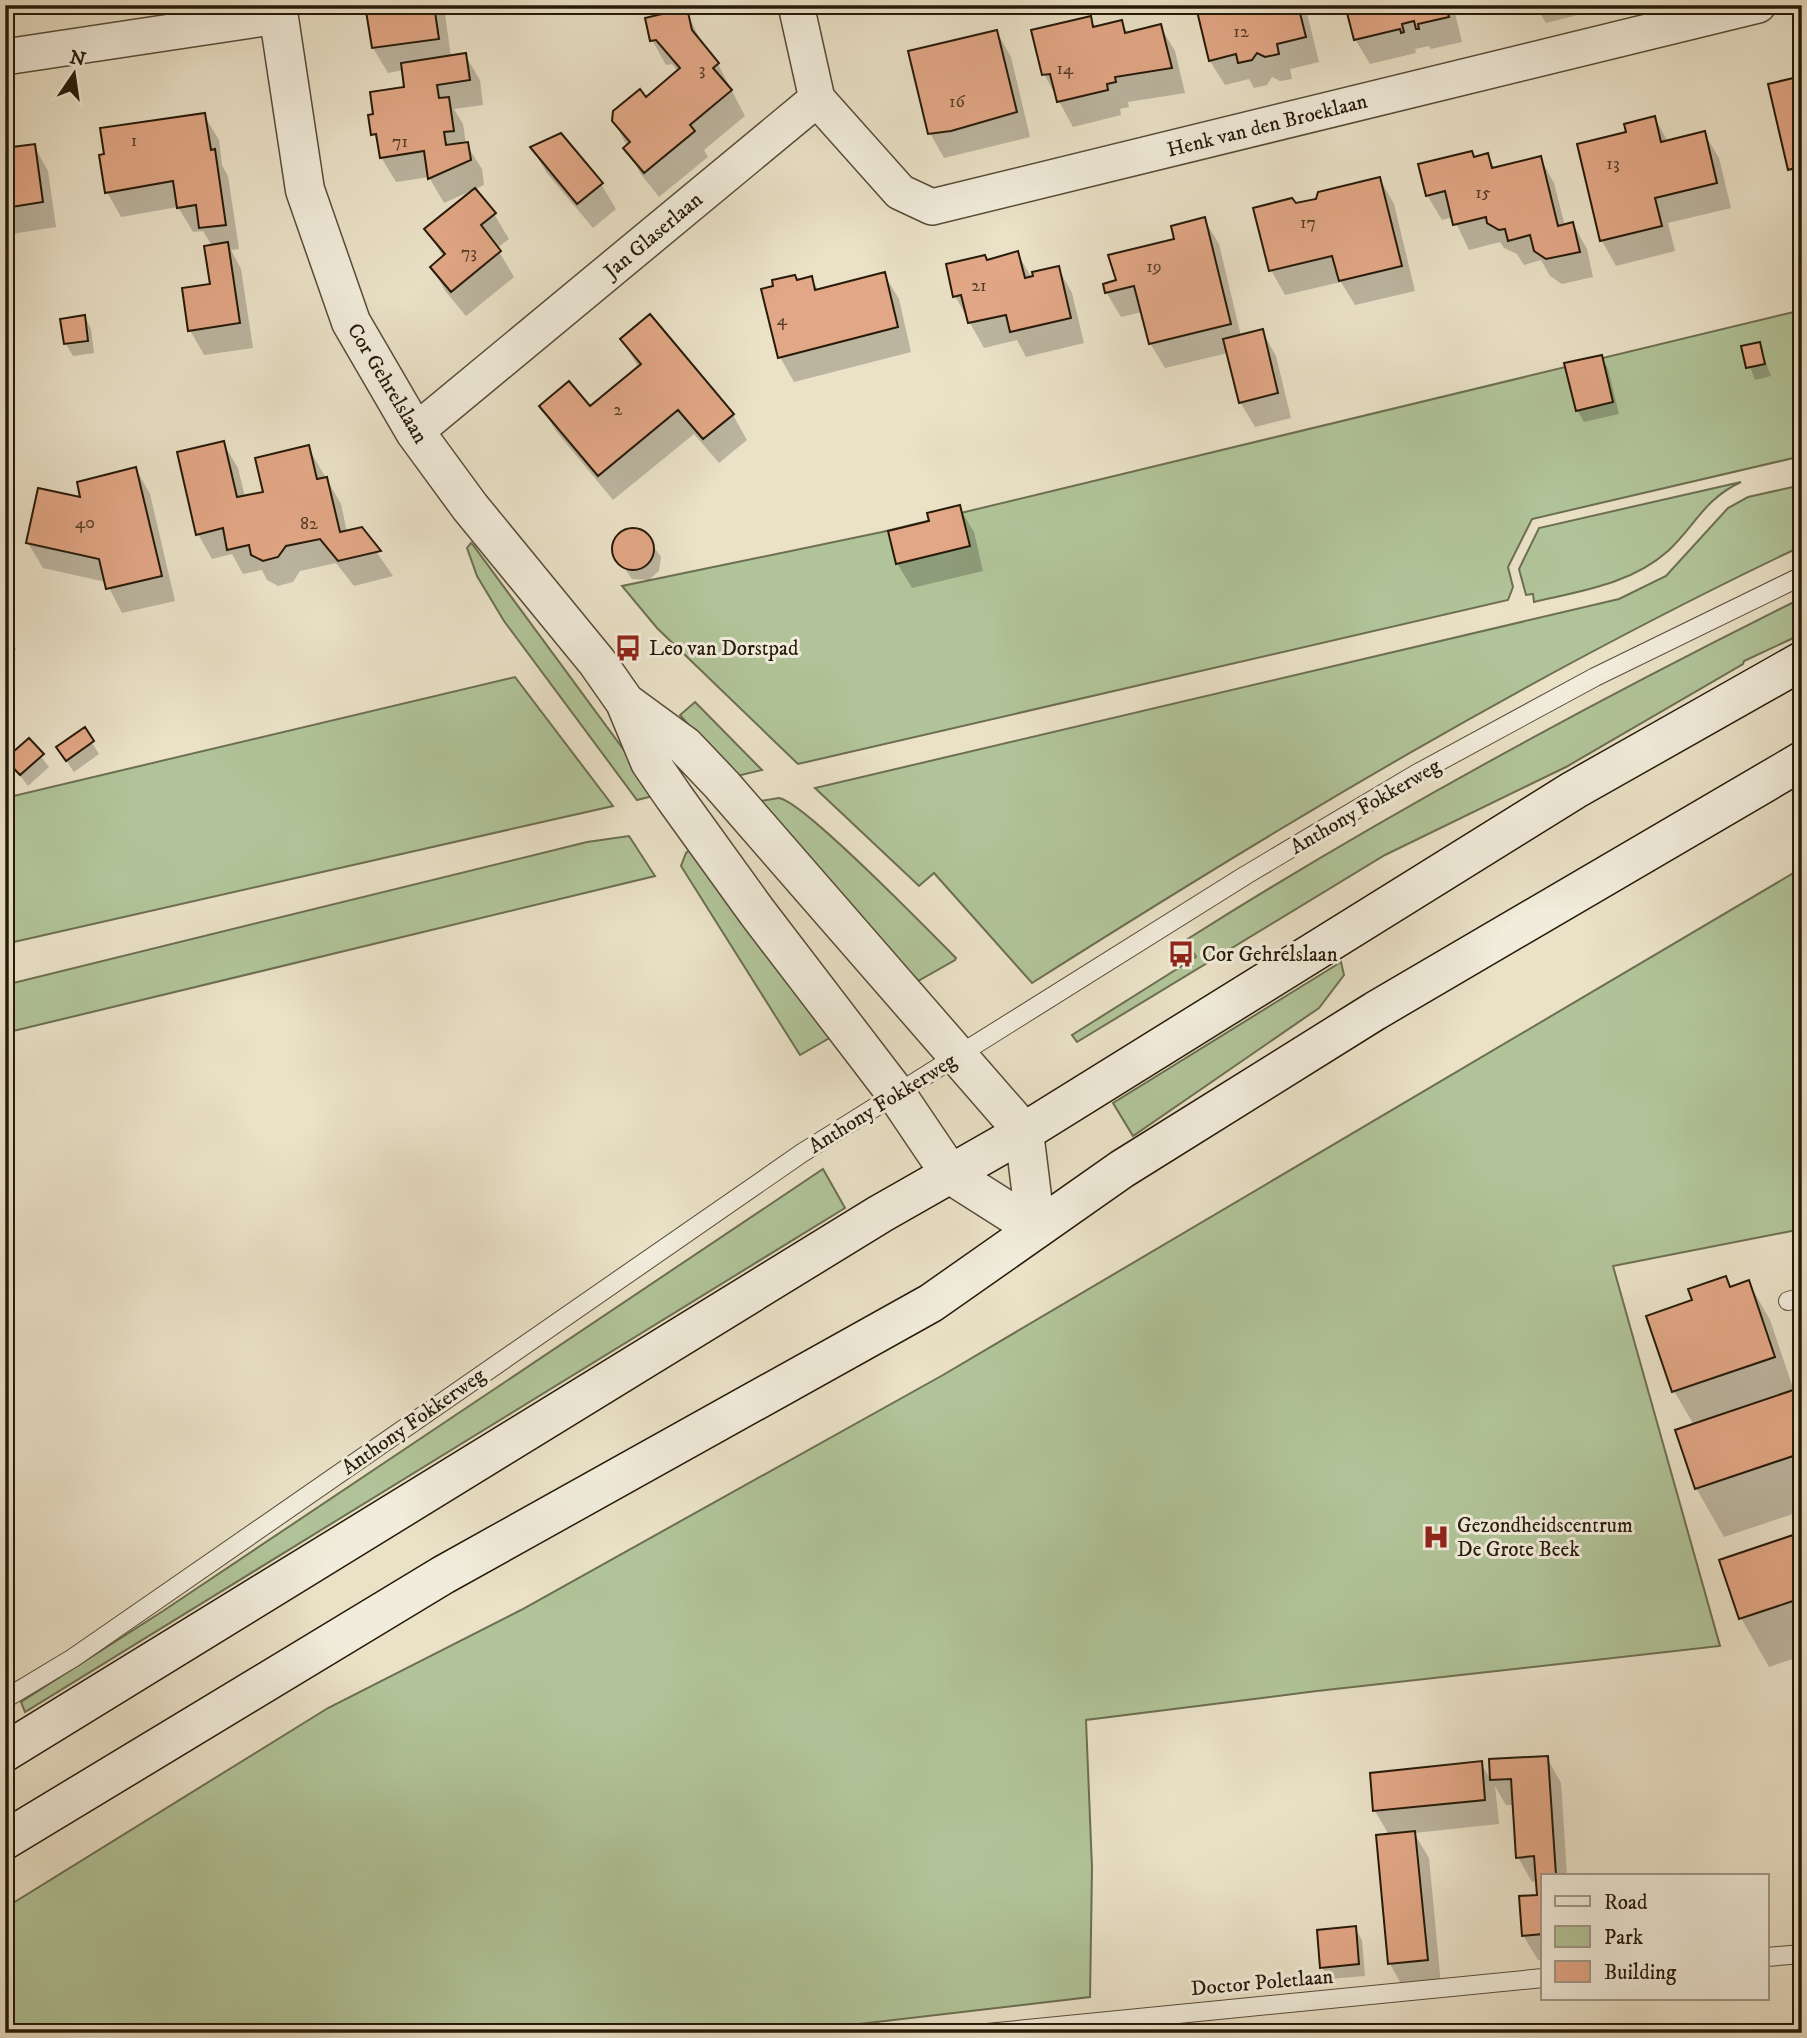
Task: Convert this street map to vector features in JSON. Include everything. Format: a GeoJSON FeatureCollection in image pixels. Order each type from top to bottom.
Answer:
{"type":"FeatureCollection","features":[{"type":"Feature","properties":{"kind":"main road","name":"Cor Gehrelslaan"},"geometry":{"type":"LineString","coordinates":[[277,11],[304,190],[351,322],[415,432],[625,702],[650,762],[680,806],[897,1095],[951,1175],[1036,1229]]}},
{"type":"Feature","properties":{"kind":"main road"},"geometry":{"type":"LineString","coordinates":[[5,1752],[880,1214],[1024,1132],[1574,790],[1802,661]]}},
{"type":"Feature","properties":{"kind":"main road","name":"Cor Gehrelslaan"},"geometry":{"type":"LineString","coordinates":[[625,702],[685,746],[960,1055],[1024,1132]]}},
{"type":"Feature","properties":{"kind":"main road"},"geometry":{"type":"LineString","coordinates":[[5,1840],[443,1576],[931,1303],[1133,1162],[1375,1011],[1802,761]]}},
{"type":"Feature","properties":{"kind":"main road"},"geometry":{"type":"LineString","coordinates":[[1024,1132],[1036,1229]]}},
{"type":"Feature","properties":{"kind":"street"},"geometry":{"type":"LineString","coordinates":[[796,5],[817,99]]}},
{"type":"Feature","properties":{"kind":"street","name":"Henk van den Broeklaan"},"geometry":{"type":"LineString","coordinates":[[817,99],[900,192],[932,207],[1758,5]]}},
{"type":"Feature","properties":{"kind":"street"},"geometry":{"type":"LineString","coordinates":[[5,57],[277,11]]}},
{"type":"Feature","properties":{"kind":"street","name":"Jan Glaserlaan"},"geometry":{"type":"LineString","coordinates":[[415,432],[817,99]]}},
{"type":"Feature","properties":{"kind":"lane","name":"Anthony Fokkerweg"},"geometry":{"type":"LineString","coordinates":[[5,1699],[74,1658],[802,1153],[1246,875],[1416,774],[1595,677],[1802,576]]}},
{"type":"Feature","properties":{"kind":"lane"},"geometry":{"type":"LineString","coordinates":[[1769,1957],[1802,1954]]}},
{"type":"Feature","properties":{"kind":"lane","name":"Doctor Poletlaan"},"geometry":{"type":"LineString","coordinates":[[987,2033],[1541,1978]]}},
{"type":"Feature","properties":{"kind":"green space"},"geometry":{"type":"Polygon","coordinates":[[[1802,310],[1802,456],[1532,519],[1508,567],[1513,587],[1508,600],[798,764],[657,628],[622,586],[882,532],[1802,310]]]}},
{"type":"Feature","properties":{"kind":"green space"},"geometry":{"type":"Polygon","coordinates":[[[1741,482],[1718,496],[1668,551],[1638,571],[1605,585],[1534,602],[1533,594],[1526,595],[1519,569],[1539,528],[1741,482]]]}},
{"type":"Feature","properties":{"kind":"green space"},"geometry":{"type":"Polygon","coordinates":[[[1802,485],[1802,546],[1506,698],[1314,809],[1032,983],[934,873],[919,886],[815,788],[1619,599],[1666,576],[1728,508],[1748,497],[1802,485]]]}},
{"type":"Feature","properties":{"kind":"green space"},"geometry":{"type":"Polygon","coordinates":[[[471,543],[657,795],[637,800],[504,621],[477,576],[467,548],[471,543]]]}},
{"type":"Feature","properties":{"kind":"green space"},"geometry":{"type":"Polygon","coordinates":[[[1802,598],[1802,634],[1744,661],[1566,767],[1385,855],[1077,1042],[1072,1035],[1196,957],[1186,940],[1261,893],[1413,804],[1567,719],[1802,598]]]}},
{"type":"Feature","properties":{"kind":"green space"},"geometry":{"type":"Polygon","coordinates":[[[515,677],[613,806],[5,944],[5,798],[515,677]]]}},
{"type":"Feature","properties":{"kind":"green space"},"geometry":{"type":"Polygon","coordinates":[[[695,702],[762,770],[733,777],[680,715],[695,702]]]}},
{"type":"Feature","properties":{"kind":"green space"},"geometry":{"type":"Polygon","coordinates":[[[779,798],[792,805],[839,843],[921,922],[955,960],[918,981],[754,802],[779,798]]]}},
{"type":"Feature","properties":{"kind":"green space"},"geometry":{"type":"Polygon","coordinates":[[[629,836],[655,876],[5,1033],[5,985],[587,842],[629,836]]]}},
{"type":"Feature","properties":{"kind":"green space"},"geometry":{"type":"Polygon","coordinates":[[[694,847],[833,1036],[800,1055],[681,866],[686,853],[694,847]]]}},
{"type":"Feature","properties":{"kind":"green space"},"geometry":{"type":"Polygon","coordinates":[[[1802,868],[1802,1229],[1613,1266],[1720,1646],[1086,1720],[1092,1868],[1090,1997],[782,2033],[5,2033],[5,1908],[328,1708],[521,1610],[943,1375],[1802,868]]]}},
{"type":"Feature","properties":{"kind":"green space"},"geometry":{"type":"Polygon","coordinates":[[[1341,962],[1344,975],[1319,1008],[1133,1136],[1113,1103],[1341,962]]]}},
{"type":"Feature","properties":{"kind":"green space"},"geometry":{"type":"Polygon","coordinates":[[[823,1169],[845,1208],[25,1712],[21,1702],[163,1611],[823,1169]]]}},
{"type":"Feature","properties":{"kind":"building"},"geometry":{"type":"Polygon","coordinates":[[[365,5],[434,5],[439,39],[372,48],[365,5]]]}},
{"type":"Feature","properties":{"kind":"building"},"geometry":{"type":"Polygon","coordinates":[[[1298,5],[1306,37],[1277,44],[1279,54],[1265,57],[1257,53],[1252,60],[1238,63],[1236,54],[1209,61],[1196,7],[1298,5]]]}},
{"type":"Feature","properties":{"kind":"building"},"geometry":{"type":"Polygon","coordinates":[[[1345,5],[1446,5],[1449,17],[1418,24],[1419,29],[1416,29],[1414,21],[1402,24],[1404,32],[1401,33],[1400,29],[1354,40],[1345,5]]]}},
{"type":"Feature","properties":{"kind":"building"},"geometry":{"type":"Polygon","coordinates":[[[687,8],[692,30],[719,63],[713,68],[732,90],[690,125],[695,131],[644,173],[623,148],[630,142],[612,121],[613,111],[640,89],[646,97],[680,68],[656,40],[650,41],[645,18],[687,8]]]}},
{"type":"Feature","properties":{"kind":"building"},"geometry":{"type":"Polygon","coordinates":[[[1091,16],[1093,27],[1122,20],[1125,33],[1161,24],[1172,68],[1115,77],[1116,82],[1107,84],[1108,90],[1057,102],[1050,74],[1042,75],[1031,30],[1091,16]]]}},
{"type":"Feature","properties":{"kind":"building"},"geometry":{"type":"Polygon","coordinates":[[[997,30],[1017,112],[951,131],[928,134],[908,51],[997,30]]]}},
{"type":"Feature","properties":{"kind":"building"},"geometry":{"type":"Polygon","coordinates":[[[466,53],[470,80],[437,85],[439,98],[449,97],[454,131],[444,132],[446,145],[468,142],[471,160],[428,179],[424,151],[380,158],[376,134],[371,135],[368,115],[373,114],[370,92],[404,87],[401,63],[466,53]]]}},
{"type":"Feature","properties":{"kind":"building"},"geometry":{"type":"Polygon","coordinates":[[[1802,76],[1802,166],[1788,170],[1768,84],[1802,76]]]}},
{"type":"Feature","properties":{"kind":"building"},"geometry":{"type":"Polygon","coordinates":[[[205,113],[211,150],[215,149],[226,225],[199,228],[196,205],[177,208],[173,181],[105,193],[99,155],[104,154],[100,128],[205,113]]]}},
{"type":"Feature","properties":{"kind":"building"},"geometry":{"type":"Polygon","coordinates":[[[1655,116],[1661,142],[1705,131],[1717,183],[1655,198],[1662,226],[1600,241],[1577,144],[1626,132],[1624,124],[1655,116]]]}},
{"type":"Feature","properties":{"kind":"building"},"geometry":{"type":"Polygon","coordinates":[[[561,133],[603,183],[577,204],[530,147],[561,133]]]}},
{"type":"Feature","properties":{"kind":"building"},"geometry":{"type":"Polygon","coordinates":[[[35,144],[43,202],[5,208],[5,148],[35,144]]]}},
{"type":"Feature","properties":{"kind":"building"},"geometry":{"type":"Polygon","coordinates":[[[1472,151],[1474,157],[1488,153],[1492,168],[1541,156],[1558,226],[1573,222],[1580,252],[1546,259],[1534,251],[1530,235],[1508,241],[1505,229],[1499,230],[1487,223],[1486,217],[1453,225],[1445,191],[1426,196],[1418,164],[1472,151]]]}},
{"type":"Feature","properties":{"kind":"building"},"geometry":{"type":"Polygon","coordinates":[[[1380,177],[1402,266],[1339,281],[1332,256],[1269,271],[1253,208],[1292,198],[1296,203],[1316,199],[1318,192],[1380,177]]]}},
{"type":"Feature","properties":{"kind":"building"},"geometry":{"type":"Polygon","coordinates":[[[475,188],[496,213],[481,225],[501,251],[451,292],[430,267],[445,254],[424,229],[475,188]]]}},
{"type":"Feature","properties":{"kind":"building"},"geometry":{"type":"Polygon","coordinates":[[[1205,217],[1231,324],[1149,344],[1134,286],[1105,293],[1103,284],[1116,280],[1108,255],[1174,239],[1171,226],[1205,217]]]}},
{"type":"Feature","properties":{"kind":"building"},"geometry":{"type":"Polygon","coordinates":[[[228,242],[240,323],[188,331],[182,288],[210,284],[204,246],[228,242]]]}},
{"type":"Feature","properties":{"kind":"building"},"geometry":{"type":"Polygon","coordinates":[[[1018,251],[1025,278],[1033,276],[1032,272],[1059,266],[1071,318],[1010,332],[1006,315],[968,323],[961,295],[953,297],[946,264],[985,255],[987,260],[1018,251]]]}},
{"type":"Feature","properties":{"kind":"building"},"geometry":{"type":"Polygon","coordinates":[[[885,272],[898,327],[778,358],[761,289],[773,286],[772,280],[795,275],[797,280],[812,276],[815,290],[885,272]]]}},
{"type":"Feature","properties":{"kind":"building"},"geometry":{"type":"Polygon","coordinates":[[[650,314],[734,414],[703,439],[678,410],[598,476],[539,406],[569,381],[590,406],[641,364],[620,339],[650,314]]]}},
{"type":"Feature","properties":{"kind":"building"},"geometry":{"type":"Polygon","coordinates":[[[85,315],[88,341],[64,344],[60,319],[85,315]]]}},
{"type":"Feature","properties":{"kind":"building"},"geometry":{"type":"Polygon","coordinates":[[[1263,329],[1278,393],[1239,403],[1223,339],[1263,329]]]}},
{"type":"Feature","properties":{"kind":"building"},"geometry":{"type":"Polygon","coordinates":[[[1760,342],[1765,364],[1746,368],[1741,346],[1760,342]]]}},
{"type":"Feature","properties":{"kind":"building"},"geometry":{"type":"Polygon","coordinates":[[[1602,355],[1613,402],[1576,411],[1564,363],[1602,355]]]}},
{"type":"Feature","properties":{"kind":"building"},"geometry":{"type":"Polygon","coordinates":[[[224,441],[237,497],[263,492],[255,458],[309,445],[317,479],[327,477],[340,532],[362,527],[381,551],[338,561],[320,539],[286,546],[278,557],[263,561],[251,555],[249,545],[227,550],[223,528],[196,535],[177,452],[224,441]]]}},
{"type":"Feature","properties":{"kind":"building"},"geometry":{"type":"Polygon","coordinates":[[[136,467],[162,576],[106,589],[99,559],[26,543],[38,488],[80,497],[77,482],[136,467]]]}},
{"type":"Feature","properties":{"kind":"building"},"geometry":{"type":"Polygon","coordinates":[[[960,505],[970,546],[896,564],[888,531],[929,521],[927,513],[960,505]]]}},
{"type":"Feature","properties":{"kind":"building"},"geometry":{"type":"Polygon","coordinates":[[[633,528],[648,534],[654,549],[648,564],[633,570],[618,564],[612,549],[618,534],[633,528]]]}},
{"type":"Feature","properties":{"kind":"building"},"geometry":{"type":"Polygon","coordinates":[[[85,727],[94,741],[66,761],[56,747],[85,727]]]}},
{"type":"Feature","properties":{"kind":"building"},"geometry":{"type":"Polygon","coordinates":[[[29,738],[44,754],[20,775],[5,759],[29,738]]]}},
{"type":"Feature","properties":{"kind":"building"},"geometry":{"type":"Polygon","coordinates":[[[1726,1276],[1730,1287],[1749,1280],[1775,1357],[1672,1392],[1646,1316],[1692,1300],[1688,1289],[1726,1276]]]}},
{"type":"Feature","properties":{"kind":"building"},"geometry":{"type":"Polygon","coordinates":[[[1802,1353],[1802,1383],[1793,1356],[1802,1353]]]}},
{"type":"Feature","properties":{"kind":"building"},"geometry":{"type":"Polygon","coordinates":[[[1802,1387],[1802,1453],[1695,1489],[1675,1430],[1802,1387]]]}},
{"type":"Feature","properties":{"kind":"building"},"geometry":{"type":"Polygon","coordinates":[[[1802,1532],[1802,1598],[1739,1619],[1719,1560],[1802,1532]]]}},
{"type":"Feature","properties":{"kind":"building"},"geometry":{"type":"Polygon","coordinates":[[[1548,1756],[1556,1874],[1541,1874],[1541,1934],[1522,1936],[1519,1896],[1537,1895],[1534,1856],[1516,1858],[1511,1779],[1490,1780],[1489,1759],[1548,1756]]]}},
{"type":"Feature","properties":{"kind":"building"},"geometry":{"type":"Polygon","coordinates":[[[1482,1761],[1485,1800],[1373,1811],[1370,1773],[1482,1761]]]}},
{"type":"Feature","properties":{"kind":"building"},"geometry":{"type":"Polygon","coordinates":[[[1415,1831],[1428,1960],[1388,1964],[1376,1835],[1415,1831]]]}},
{"type":"Feature","properties":{"kind":"building"},"geometry":{"type":"Polygon","coordinates":[[[1356,1926],[1359,1964],[1320,1968],[1317,1930],[1356,1926]]]}},
{"type":"Feature","properties":{"kind":"place","name":"Leo van Dorstpad"},"geometry":{"type":"Point","coordinates":[628,648]}},
{"type":"Feature","properties":{"kind":"place","name":"Cor Gehrelslaan"},"geometry":{"type":"Point","coordinates":[1181,954]}},
{"type":"Feature","properties":{"kind":"place","name":"Gezondheidscentrum De Grote Beek"},"geometry":{"type":"Point","coordinates":[1436,1537]}}]}
